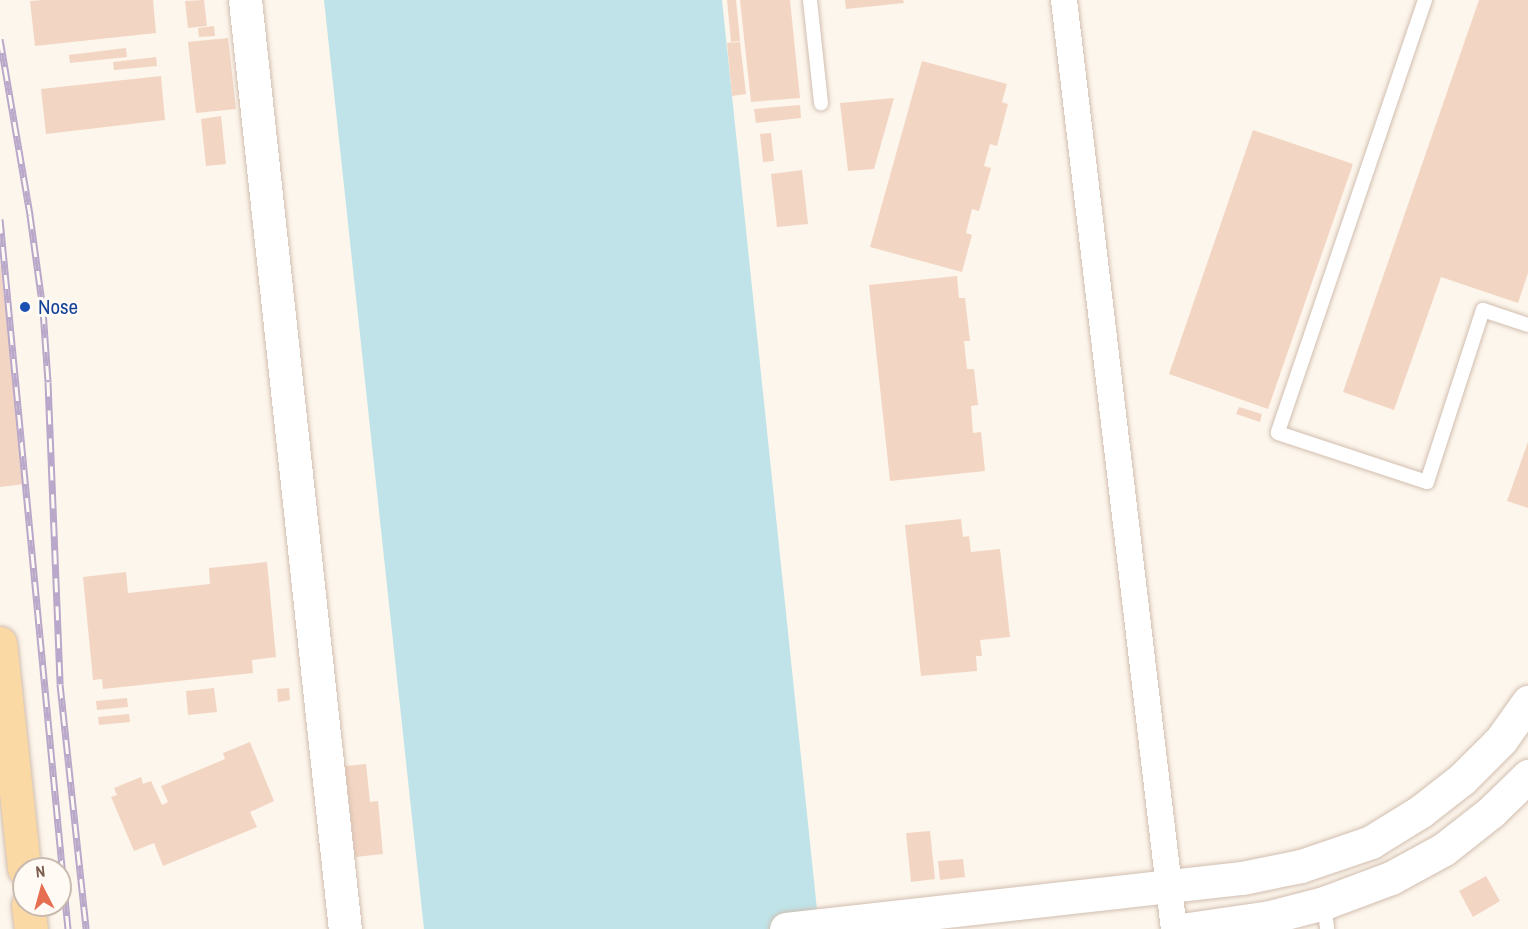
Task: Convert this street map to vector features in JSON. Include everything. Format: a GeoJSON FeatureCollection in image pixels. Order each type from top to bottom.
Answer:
{"type":"FeatureCollection","features":[{"type":"Feature","properties":{"kind":"main road"},"geometry":{"type":"LineString","coordinates":[[0,643],[23,857]]}},
{"type":"Feature","properties":{"kind":"street"},"geometry":{"type":"LineString","coordinates":[[245,0],[345,929]]}},
{"type":"Feature","properties":{"kind":"street"},"geometry":{"type":"LineString","coordinates":[[1064,0],[1174,929]]}},
{"type":"Feature","properties":{"kind":"street"},"geometry":{"type":"LineString","coordinates":[[786,929],[1242,878],[1301,866],[1371,842],[1421,811],[1462,779],[1501,740],[1528,702]]}},
{"type":"Feature","properties":{"kind":"street"},"geometry":{"type":"LineString","coordinates":[[1188,929],[1270,917],[1326,916],[1444,849],[1491,812],[1528,776]]}},
{"type":"Feature","properties":{"kind":"lane"},"geometry":{"type":"LineString","coordinates":[[810,0],[821,103]]}},
{"type":"Feature","properties":{"kind":"lane"},"geometry":{"type":"LineString","coordinates":[[1425,0],[1278,433],[1427,482],[1483,310],[1528,325]]}},
{"type":"Feature","properties":{"kind":"water"},"geometry":{"type":"Polygon","coordinates":[[[324,0],[722,0],[819,929],[424,929],[324,0]]]}},
{"type":"Feature","properties":{"kind":"building"},"geometry":{"type":"Polygon","coordinates":[[[153,0],[156,33],[35,46],[30,1],[153,0]]]}},
{"type":"Feature","properties":{"kind":"building"},"geometry":{"type":"Polygon","coordinates":[[[204,0],[207,26],[188,28],[185,1],[204,0]]]}},
{"type":"Feature","properties":{"kind":"building"},"geometry":{"type":"Polygon","coordinates":[[[727,0],[736,0],[740,41],[731,42],[727,0]]]}},
{"type":"Feature","properties":{"kind":"building"},"geometry":{"type":"Polygon","coordinates":[[[740,0],[790,0],[800,98],[751,102],[740,0]]]}},
{"type":"Feature","properties":{"kind":"building"},"geometry":{"type":"Polygon","coordinates":[[[845,0],[903,0],[904,3],[846,9],[845,0]]]}},
{"type":"Feature","properties":{"kind":"building"},"geometry":{"type":"Polygon","coordinates":[[[1479,0],[1528,0],[1528,273],[1518,303],[1441,277],[1394,410],[1343,392],[1479,0]]]}},
{"type":"Feature","properties":{"kind":"building"},"geometry":{"type":"Polygon","coordinates":[[[214,26],[215,36],[199,37],[198,28],[214,26]]]}},
{"type":"Feature","properties":{"kind":"building"},"geometry":{"type":"Polygon","coordinates":[[[228,38],[236,109],[196,113],[188,42],[228,38]]]}},
{"type":"Feature","properties":{"kind":"building"},"geometry":{"type":"Polygon","coordinates":[[[740,42],[746,94],[732,96],[727,43],[740,42]]]}},
{"type":"Feature","properties":{"kind":"building"},"geometry":{"type":"Polygon","coordinates":[[[126,48],[127,57],[70,63],[69,55],[126,48]]]}},
{"type":"Feature","properties":{"kind":"building"},"geometry":{"type":"Polygon","coordinates":[[[156,57],[157,66],[114,70],[113,62],[156,57]]]}},
{"type":"Feature","properties":{"kind":"building"},"geometry":{"type":"Polygon","coordinates":[[[922,61],[1007,84],[1002,102],[1008,104],[997,146],[990,144],[984,166],[991,168],[979,211],[972,209],[966,233],[972,235],[962,272],[870,247],[922,61]]]}},
{"type":"Feature","properties":{"kind":"building"},"geometry":{"type":"Polygon","coordinates":[[[161,76],[165,120],[46,134],[41,89],[161,76]]]}},
{"type":"Feature","properties":{"kind":"building"},"geometry":{"type":"Polygon","coordinates":[[[894,98],[874,169],[848,171],[840,103],[894,98]]]}},
{"type":"Feature","properties":{"kind":"building"},"geometry":{"type":"Polygon","coordinates":[[[800,105],[801,118],[756,123],[754,109],[800,105]]]}},
{"type":"Feature","properties":{"kind":"building"},"geometry":{"type":"Polygon","coordinates":[[[221,116],[226,164],[206,166],[201,119],[221,116]]]}},
{"type":"Feature","properties":{"kind":"building"},"geometry":{"type":"Polygon","coordinates":[[[1253,130],[1353,164],[1268,409],[1169,374],[1253,130]]]}},
{"type":"Feature","properties":{"kind":"building"},"geometry":{"type":"Polygon","coordinates":[[[771,133],[774,161],[763,162],[760,134],[771,133]]]}},
{"type":"Feature","properties":{"kind":"building"},"geometry":{"type":"Polygon","coordinates":[[[802,170],[808,224],[777,227],[771,174],[802,170]]]}},
{"type":"Feature","properties":{"kind":"building"},"geometry":{"type":"Polygon","coordinates":[[[0,261],[24,484],[0,487],[0,261]]]}},
{"type":"Feature","properties":{"kind":"building"},"geometry":{"type":"Polygon","coordinates":[[[957,276],[959,298],[965,298],[970,341],[964,341],[967,369],[974,369],[978,405],[971,406],[973,433],[981,432],[985,471],[890,481],[869,285],[957,276]]]}},
{"type":"Feature","properties":{"kind":"building"},"geometry":{"type":"Polygon","coordinates":[[[1239,407],[1262,414],[1260,422],[1236,414],[1239,407]]]}},
{"type":"Feature","properties":{"kind":"building"},"geometry":{"type":"Polygon","coordinates":[[[1528,442],[1528,508],[1507,501],[1528,442]]]}},
{"type":"Feature","properties":{"kind":"building"},"geometry":{"type":"Polygon","coordinates":[[[961,519],[963,537],[969,536],[971,552],[1000,549],[1010,637],[980,640],[982,656],[976,656],[977,671],[921,676],[905,525],[961,519]]]}},
{"type":"Feature","properties":{"kind":"building"},"geometry":{"type":"Polygon","coordinates":[[[267,562],[276,657],[252,660],[253,673],[103,689],[102,679],[93,680],[83,577],[126,572],[128,593],[210,584],[209,568],[267,562]]]}},
{"type":"Feature","properties":{"kind":"building"},"geometry":{"type":"Polygon","coordinates":[[[214,688],[217,712],[188,715],[186,691],[214,688]]]}},
{"type":"Feature","properties":{"kind":"building"},"geometry":{"type":"Polygon","coordinates":[[[289,688],[290,700],[278,702],[277,689],[289,688]]]}},
{"type":"Feature","properties":{"kind":"building"},"geometry":{"type":"Polygon","coordinates":[[[127,698],[128,707],[97,710],[96,701],[127,698]]]}},
{"type":"Feature","properties":{"kind":"building"},"geometry":{"type":"Polygon","coordinates":[[[129,714],[130,722],[99,725],[98,717],[129,714]]]}},
{"type":"Feature","properties":{"kind":"building"},"geometry":{"type":"Polygon","coordinates":[[[250,742],[274,801],[250,812],[257,827],[163,866],[154,843],[134,851],[111,797],[117,795],[114,788],[141,777],[143,784],[151,781],[162,805],[168,802],[161,786],[225,759],[223,753],[250,742]]]}},
{"type":"Feature","properties":{"kind":"building"},"geometry":{"type":"Polygon","coordinates":[[[366,764],[370,802],[378,801],[383,854],[355,857],[345,766],[366,764]]]}},
{"type":"Feature","properties":{"kind":"building"},"geometry":{"type":"Polygon","coordinates":[[[930,831],[935,879],[911,882],[906,833],[930,831]]]}},
{"type":"Feature","properties":{"kind":"building"},"geometry":{"type":"Polygon","coordinates":[[[963,859],[965,877],[940,880],[938,861],[963,859]]]}},
{"type":"Feature","properties":{"kind":"building"},"geometry":{"type":"Polygon","coordinates":[[[1486,876],[1500,901],[1473,917],[1459,891],[1486,876]]]}},
{"type":"Feature","properties":{"kind":"railway"},"geometry":{"type":"LineString","coordinates":[[0,39],[30,215],[43,310],[60,684],[86,929]]}},
{"type":"Feature","properties":{"kind":"railway"},"geometry":{"type":"LineString","coordinates":[[0,219],[68,929]]}},
{"type":"Feature","properties":{"kind":"place","name":"Nose"},"geometry":{"type":"Point","coordinates":[25,307]}}]}
